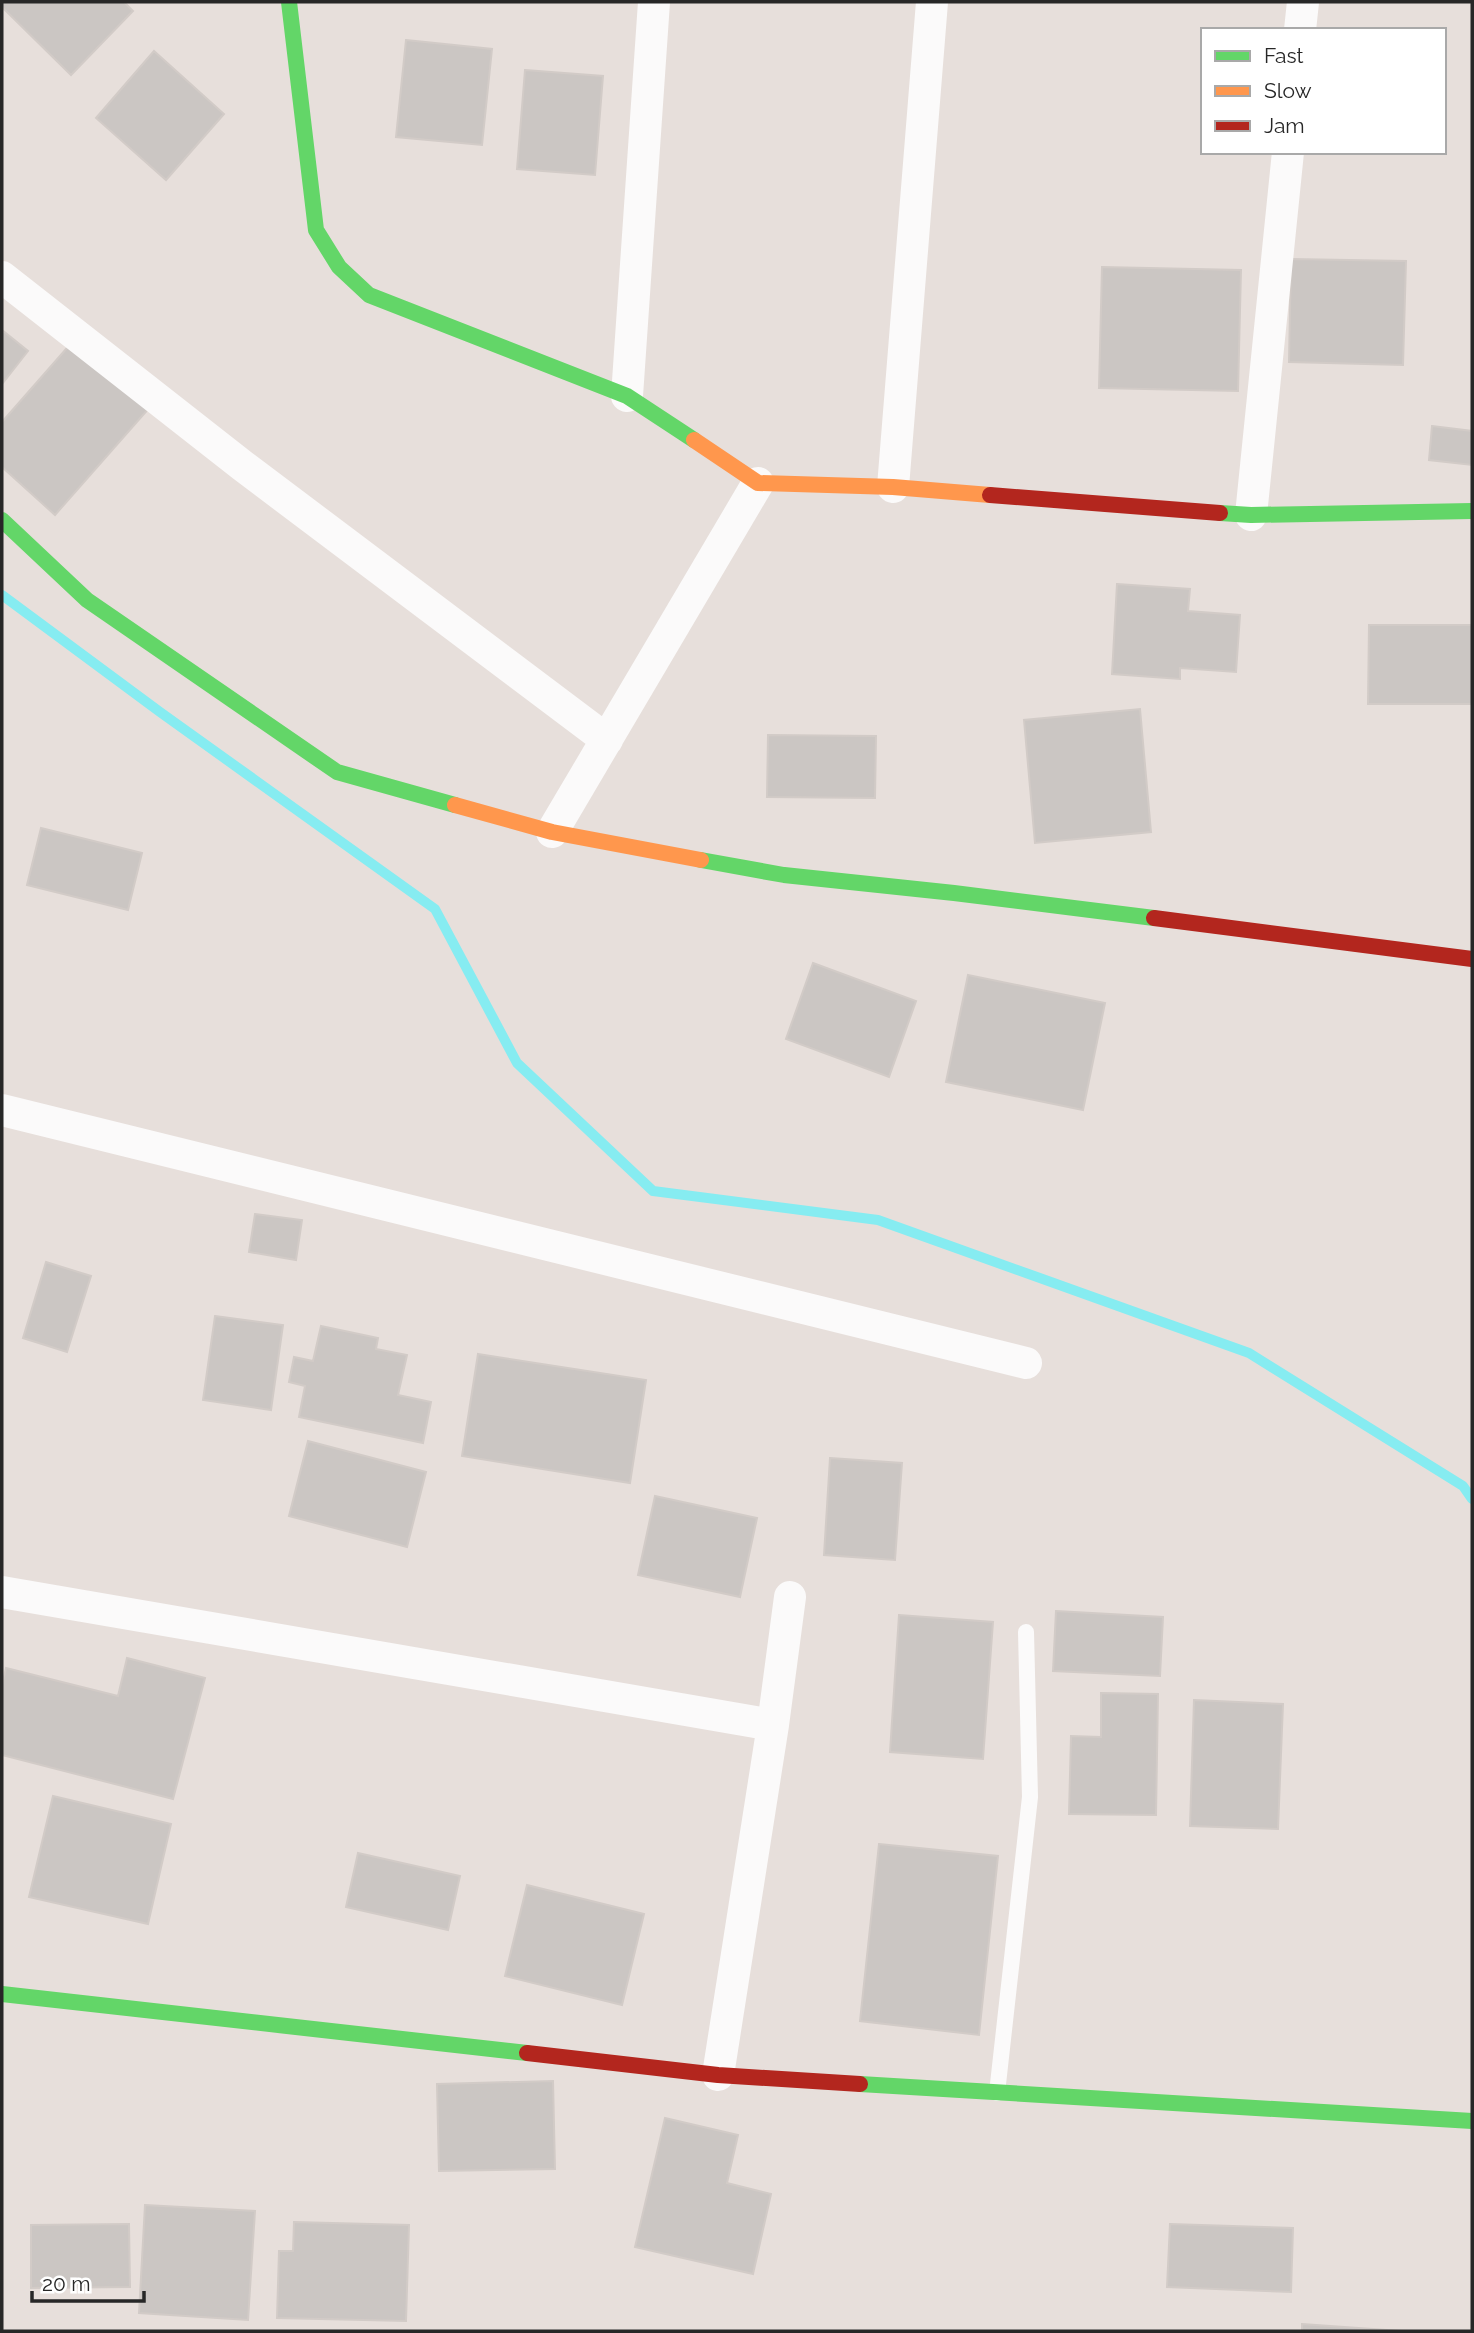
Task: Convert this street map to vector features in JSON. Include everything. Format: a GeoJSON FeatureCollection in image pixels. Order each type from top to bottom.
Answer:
{"type":"FeatureCollection","features":[{"type":"Feature","properties":{"kind":"street"},"geometry":{"type":"LineString","coordinates":[[289,2],[316,230],[339,267],[369,295],[627,396],[758,483],[893,487],[1251,515],[1472,511]]}},
{"type":"Feature","properties":{"kind":"street"},"geometry":{"type":"LineString","coordinates":[[627,396],[654,2]]}},
{"type":"Feature","properties":{"kind":"street"},"geometry":{"type":"LineString","coordinates":[[893,487],[932,2]]}},
{"type":"Feature","properties":{"kind":"street"},"geometry":{"type":"LineString","coordinates":[[1300,28],[1303,2]]}},
{"type":"Feature","properties":{"kind":"street"},"geometry":{"type":"LineString","coordinates":[[1251,515],[1288,154]]}},
{"type":"Feature","properties":{"kind":"street"},"geometry":{"type":"LineString","coordinates":[[2,277],[243,466],[607,740]]}},
{"type":"Feature","properties":{"kind":"street"},"geometry":{"type":"LineString","coordinates":[[552,832],[758,483]]}},
{"type":"Feature","properties":{"kind":"street"},"geometry":{"type":"LineString","coordinates":[[2,520],[87,600],[337,772],[552,832],[784,875],[954,893],[1472,959]]}},
{"type":"Feature","properties":{"kind":"street"},"geometry":{"type":"LineString","coordinates":[[2,1110],[1026,1363]]}},
{"type":"Feature","properties":{"kind":"street"},"geometry":{"type":"LineString","coordinates":[[2,1592],[773,1724]]}},
{"type":"Feature","properties":{"kind":"street"},"geometry":{"type":"LineString","coordinates":[[718,2075],[773,1724],[790,1597]]}},
{"type":"Feature","properties":{"kind":"street"},"geometry":{"type":"LineString","coordinates":[[2,1994],[718,2075],[1472,2122]]}},
{"type":"Feature","properties":{"kind":"lane"},"geometry":{"type":"LineString","coordinates":[[998,2092],[1030,1797],[1026,1632]]}},
{"type":"Feature","properties":{"kind":"building"},"geometry":{"type":"Polygon","coordinates":[[[2,2],[124,2],[133,11],[71,75],[2,7],[2,2]]]}},
{"type":"Feature","properties":{"kind":"building"},"geometry":{"type":"Polygon","coordinates":[[[406,40],[492,49],[482,145],[396,137],[406,40]]]}},
{"type":"Feature","properties":{"kind":"building"},"geometry":{"type":"Polygon","coordinates":[[[154,51],[224,114],[166,180],[96,118],[154,51]]]}},
{"type":"Feature","properties":{"kind":"building"},"geometry":{"type":"Polygon","coordinates":[[[525,70],[603,76],[595,175],[517,169],[525,70]]]}},
{"type":"Feature","properties":{"kind":"building"},"geometry":{"type":"Polygon","coordinates":[[[1291,259],[1406,261],[1403,365],[1289,362],[1291,259]]]}},
{"type":"Feature","properties":{"kind":"building"},"geometry":{"type":"Polygon","coordinates":[[[1102,267],[1241,270],[1238,391],[1099,388],[1102,267]]]}},
{"type":"Feature","properties":{"kind":"building"},"geometry":{"type":"Polygon","coordinates":[[[2,330],[28,351],[2,384],[2,330]]]}},
{"type":"Feature","properties":{"kind":"building"},"geometry":{"type":"Polygon","coordinates":[[[74,340],[150,407],[55,515],[2,467],[2,422],[74,340]]]}},
{"type":"Feature","properties":{"kind":"building"},"geometry":{"type":"Polygon","coordinates":[[[1432,426],[1472,431],[1472,465],[1429,460],[1432,426]]]}},
{"type":"Feature","properties":{"kind":"building"},"geometry":{"type":"Polygon","coordinates":[[[1117,584],[1190,589],[1188,611],[1240,615],[1236,672],[1180,668],[1180,679],[1112,674],[1117,584]]]}},
{"type":"Feature","properties":{"kind":"building"},"geometry":{"type":"Polygon","coordinates":[[[1369,625],[1472,625],[1472,704],[1368,704],[1369,625]]]}},
{"type":"Feature","properties":{"kind":"building"},"geometry":{"type":"Polygon","coordinates":[[[1140,709],[1151,832],[1035,843],[1024,720],[1140,709]]]}},
{"type":"Feature","properties":{"kind":"building"},"geometry":{"type":"Polygon","coordinates":[[[768,735],[876,736],[875,798],[767,797],[768,735]]]}},
{"type":"Feature","properties":{"kind":"building"},"geometry":{"type":"Polygon","coordinates":[[[41,828],[142,853],[128,910],[27,885],[41,828]]]}},
{"type":"Feature","properties":{"kind":"building"},"geometry":{"type":"Polygon","coordinates":[[[813,963],[916,1001],[889,1077],[786,1039],[813,963]]]}},
{"type":"Feature","properties":{"kind":"building"},"geometry":{"type":"Polygon","coordinates":[[[968,975],[1105,1003],[1083,1110],[946,1082],[968,975]]]}},
{"type":"Feature","properties":{"kind":"building"},"geometry":{"type":"Polygon","coordinates":[[[255,1214],[302,1220],[296,1260],[249,1252],[255,1214]]]}},
{"type":"Feature","properties":{"kind":"building"},"geometry":{"type":"Polygon","coordinates":[[[46,1262],[91,1276],[67,1352],[23,1338],[46,1262]]]}},
{"type":"Feature","properties":{"kind":"building"},"geometry":{"type":"Polygon","coordinates":[[[215,1316],[283,1325],[271,1410],[203,1400],[215,1316]]]}},
{"type":"Feature","properties":{"kind":"building"},"geometry":{"type":"Polygon","coordinates":[[[321,1326],[378,1338],[376,1349],[407,1355],[398,1395],[431,1402],[423,1443],[299,1417],[305,1386],[289,1382],[294,1357],[313,1361],[321,1326]]]}},
{"type":"Feature","properties":{"kind":"building"},"geometry":{"type":"Polygon","coordinates":[[[478,1354],[646,1380],[630,1483],[462,1456],[478,1354]]]}},
{"type":"Feature","properties":{"kind":"building"},"geometry":{"type":"Polygon","coordinates":[[[308,1441],[426,1472],[407,1547],[289,1516],[308,1441]]]}},
{"type":"Feature","properties":{"kind":"building"},"geometry":{"type":"Polygon","coordinates":[[[830,1458],[902,1463],[895,1560],[824,1555],[830,1458]]]}},
{"type":"Feature","properties":{"kind":"building"},"geometry":{"type":"Polygon","coordinates":[[[655,1496],[757,1518],[740,1597],[638,1575],[655,1496]]]}},
{"type":"Feature","properties":{"kind":"building"},"geometry":{"type":"Polygon","coordinates":[[[1056,1611],[1163,1617],[1160,1676],[1053,1671],[1056,1611]]]}},
{"type":"Feature","properties":{"kind":"building"},"geometry":{"type":"Polygon","coordinates":[[[899,1615],[993,1622],[983,1759],[890,1752],[899,1615]]]}},
{"type":"Feature","properties":{"kind":"building"},"geometry":{"type":"Polygon","coordinates":[[[127,1658],[205,1678],[173,1799],[2,1755],[2,1685],[6,1668],[118,1696],[127,1658]]]}},
{"type":"Feature","properties":{"kind":"building"},"geometry":{"type":"Polygon","coordinates":[[[1101,1693],[1158,1694],[1156,1815],[1069,1814],[1071,1736],[1101,1737],[1101,1693]]]}},
{"type":"Feature","properties":{"kind":"building"},"geometry":{"type":"Polygon","coordinates":[[[1194,1700],[1283,1704],[1278,1829],[1190,1826],[1194,1700]]]}},
{"type":"Feature","properties":{"kind":"building"},"geometry":{"type":"Polygon","coordinates":[[[53,1796],[171,1824],[148,1924],[29,1897],[53,1796]]]}},
{"type":"Feature","properties":{"kind":"building"},"geometry":{"type":"Polygon","coordinates":[[[879,1844],[998,1856],[979,2035],[860,2021],[879,1844]]]}},
{"type":"Feature","properties":{"kind":"building"},"geometry":{"type":"Polygon","coordinates":[[[358,1853],[460,1876],[448,1930],[346,1907],[358,1853]]]}},
{"type":"Feature","properties":{"kind":"building"},"geometry":{"type":"Polygon","coordinates":[[[527,1885],[644,1914],[622,2005],[505,1976],[527,1885]]]}},
{"type":"Feature","properties":{"kind":"building"},"geometry":{"type":"Polygon","coordinates":[[[553,2081],[555,2169],[439,2171],[437,2084],[553,2081]]]}},
{"type":"Feature","properties":{"kind":"building"},"geometry":{"type":"Polygon","coordinates":[[[665,2118],[738,2135],[727,2183],[771,2194],[753,2274],[635,2247],[665,2118]]]}},
{"type":"Feature","properties":{"kind":"building"},"geometry":{"type":"Polygon","coordinates":[[[145,2205],[255,2211],[248,2320],[139,2313],[145,2205]]]}},
{"type":"Feature","properties":{"kind":"building"},"geometry":{"type":"Polygon","coordinates":[[[294,2222],[409,2225],[406,2321],[277,2318],[279,2251],[293,2251],[294,2222]]]}},
{"type":"Feature","properties":{"kind":"building"},"geometry":{"type":"Polygon","coordinates":[[[129,2224],[130,2287],[31,2288],[31,2225],[129,2224]]]}},
{"type":"Feature","properties":{"kind":"building"},"geometry":{"type":"Polygon","coordinates":[[[1170,2224],[1293,2228],[1291,2292],[1167,2287],[1170,2224]]]}},
{"type":"Feature","properties":{"kind":"building"},"geometry":{"type":"Polygon","coordinates":[[[1302,2324],[1401,2331],[1302,2331],[1302,2324]]]}},
{"type":"Feature","properties":{"kind":"waterway"},"geometry":{"type":"LineString","coordinates":[[2,595],[435,909],[517,1063],[653,1191],[878,1220],[1249,1353],[1463,1486],[1472,1499]]}},
{"type":"Feature","properties":{"kind":"traffic: fast"},"geometry":{"type":"LineString","coordinates":[[289,2],[316,230],[339,267],[369,295],[627,396],[694,440]]}},
{"type":"Feature","properties":{"kind":"traffic: fast"},"geometry":{"type":"LineString","coordinates":[[1220,513],[1251,515],[1472,511]]}},
{"type":"Feature","properties":{"kind":"traffic: fast"},"geometry":{"type":"LineString","coordinates":[[2,520],[87,600],[337,772],[455,805]]}},
{"type":"Feature","properties":{"kind":"traffic: fast"},"geometry":{"type":"LineString","coordinates":[[701,860],[784,875],[1154,918]]}},
{"type":"Feature","properties":{"kind":"traffic: fast"},"geometry":{"type":"LineString","coordinates":[[2,1994],[527,2053]]}},
{"type":"Feature","properties":{"kind":"traffic: fast"},"geometry":{"type":"LineString","coordinates":[[860,2084],[1472,2121]]}},
{"type":"Feature","properties":{"kind":"traffic: slow"},"geometry":{"type":"LineString","coordinates":[[694,440],[758,483],[893,487],[990,495]]}},
{"type":"Feature","properties":{"kind":"traffic: slow"},"geometry":{"type":"LineString","coordinates":[[455,805],[552,832],[701,860]]}},
{"type":"Feature","properties":{"kind":"traffic: jam"},"geometry":{"type":"LineString","coordinates":[[990,495],[1220,513]]}},
{"type":"Feature","properties":{"kind":"traffic: jam"},"geometry":{"type":"LineString","coordinates":[[1154,918],[1472,959]]}},
{"type":"Feature","properties":{"kind":"traffic: jam"},"geometry":{"type":"LineString","coordinates":[[527,2053],[718,2075],[860,2084]]}}]}
